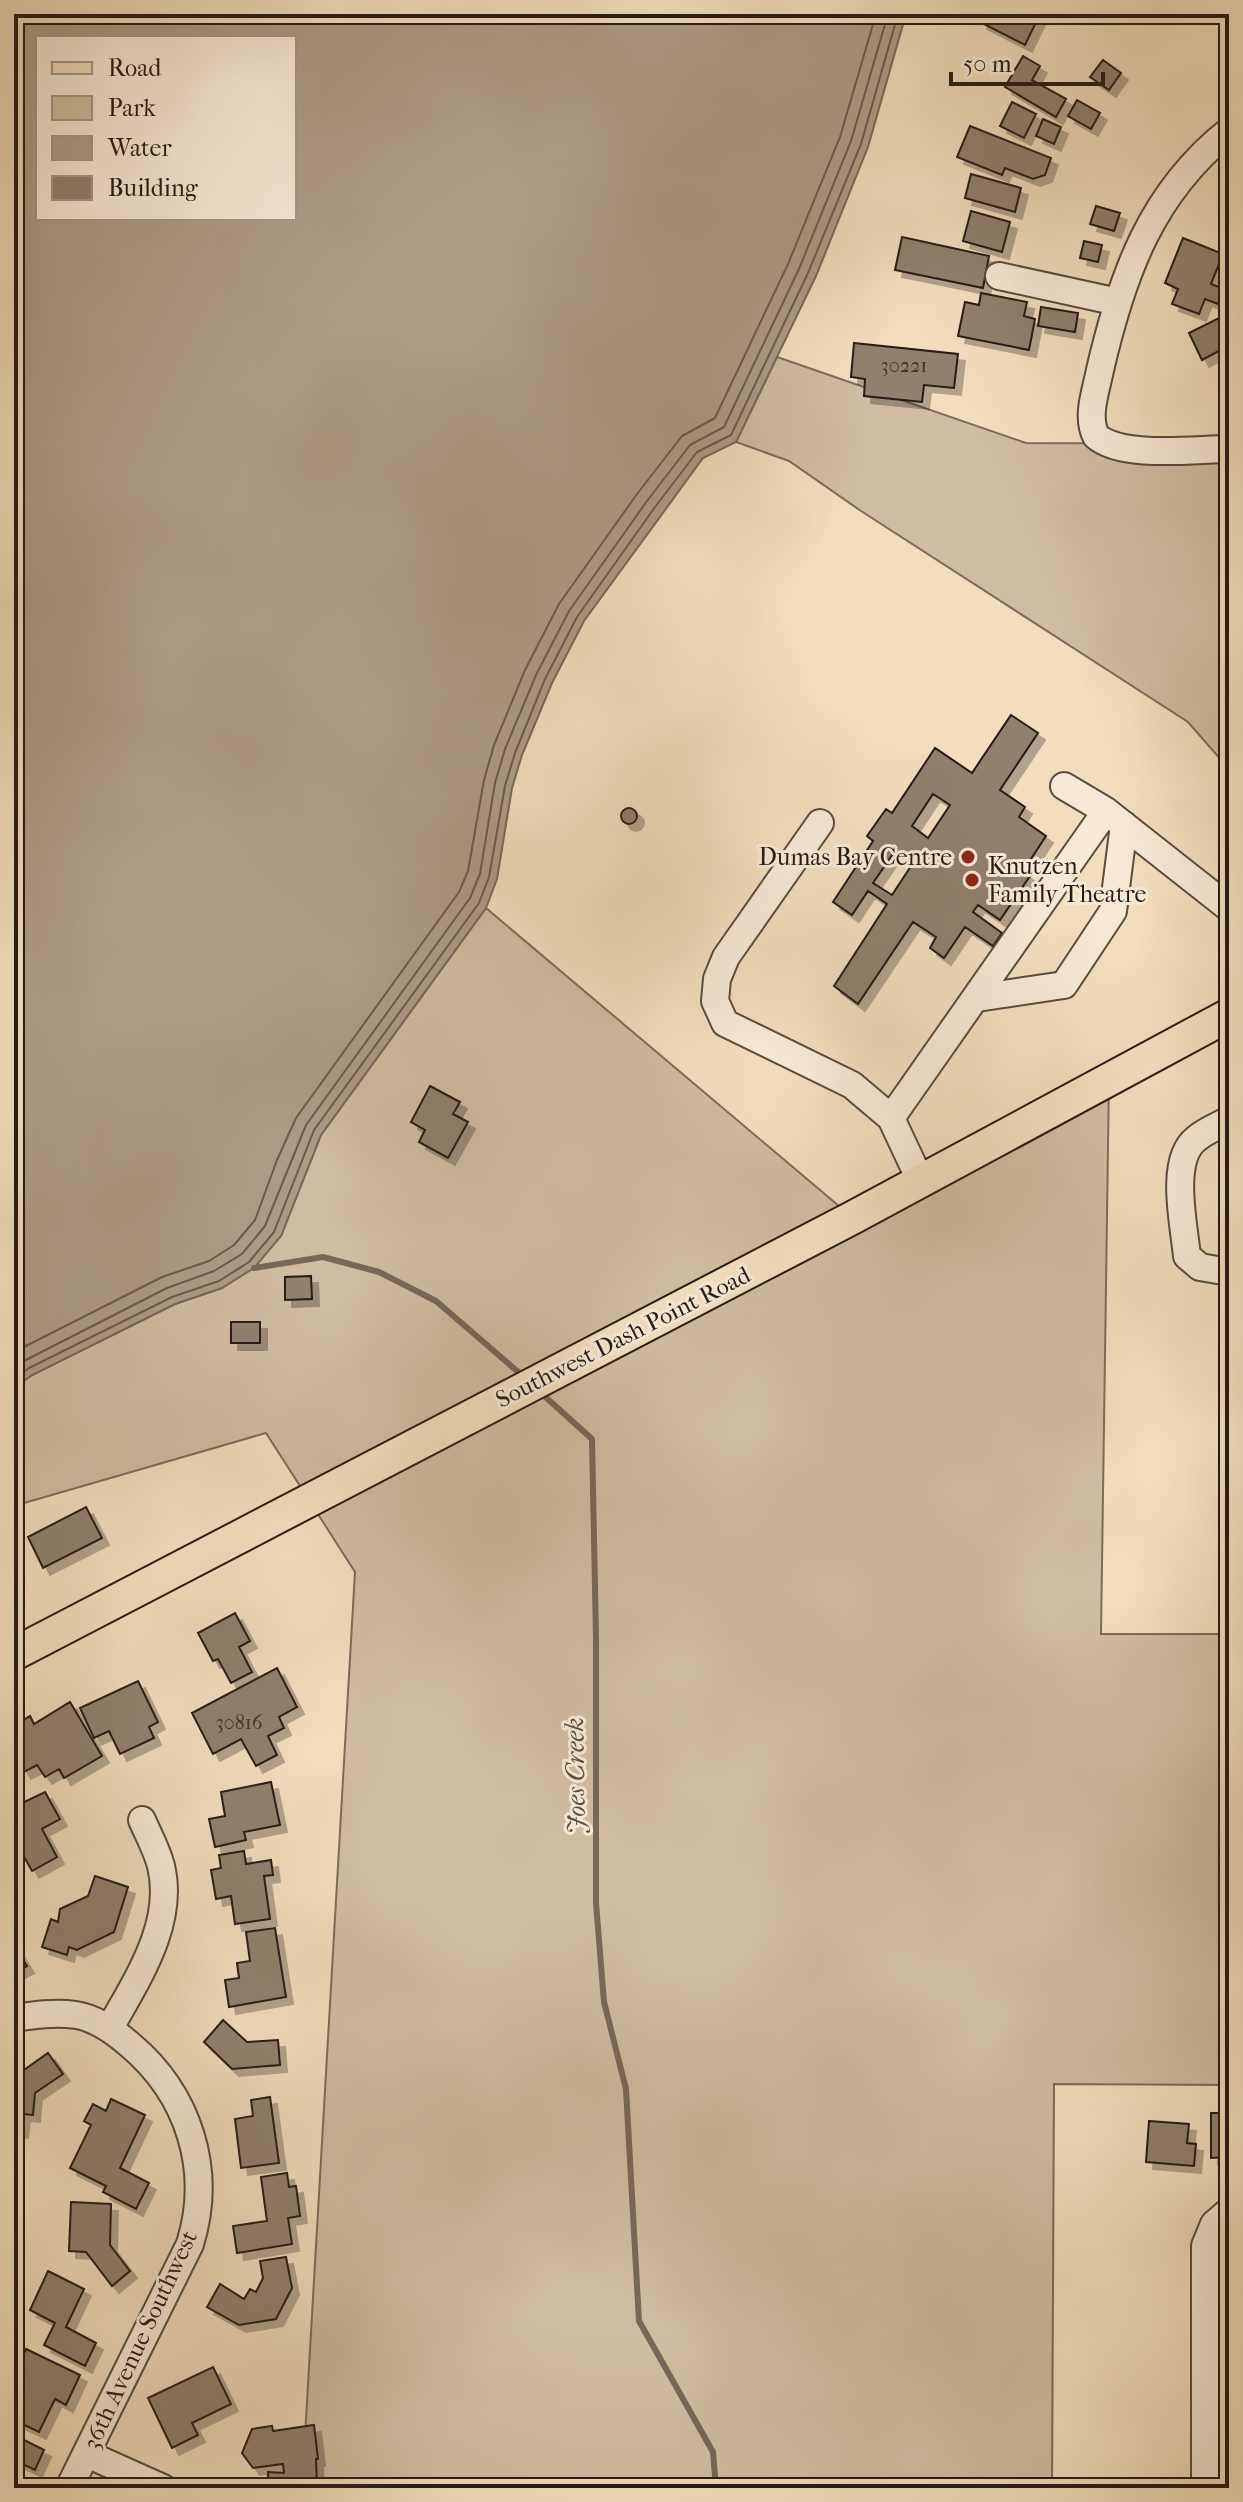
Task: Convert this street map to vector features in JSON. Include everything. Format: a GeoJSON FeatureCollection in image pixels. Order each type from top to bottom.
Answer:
{"type":"FeatureCollection","features":[{"type":"Feature","properties":{"kind":"main road","name":"Southwest Dash Point Road"},"geometry":{"type":"LineString","coordinates":[[14,1654],[614,1342],[1229,1015]]}},
{"type":"Feature","properties":{"kind":"street"},"geometry":{"type":"LineString","coordinates":[[1229,131],[1205,149],[1175,184],[1147,227],[1128,269],[1093,405],[1094,432],[1103,442],[1115,447],[1144,450],[1229,449]]}},
{"type":"Feature","properties":{"kind":"street"},"geometry":{"type":"LineString","coordinates":[[999,276],[1118,302]]}},
{"type":"Feature","properties":{"kind":"street"},"geometry":{"type":"LineString","coordinates":[[1064,786],[1115,818],[1229,908]]}},
{"type":"Feature","properties":{"kind":"street"},"geometry":{"type":"LineString","coordinates":[[977,998],[1064,985],[1113,911],[1115,818]]}},
{"type":"Feature","properties":{"kind":"street"},"geometry":{"type":"LineString","coordinates":[[891,1118],[977,998],[1115,818]]}},
{"type":"Feature","properties":{"kind":"street"},"geometry":{"type":"LineString","coordinates":[[820,823],[726,957],[717,979],[715,1001],[725,1023],[852,1085],[891,1118],[920,1180]]}},
{"type":"Feature","properties":{"kind":"street"},"geometry":{"type":"LineString","coordinates":[[1229,1120],[1193,1140],[1181,1162],[1180,1178],[1187,1256],[1200,1267],[1229,1272]]}},
{"type":"Feature","properties":{"kind":"street"},"geometry":{"type":"LineString","coordinates":[[14,2018],[54,2013],[78,2015],[110,2028],[148,1959],[161,1919],[165,1892],[161,1863],[142,1820]]}},
{"type":"Feature","properties":{"kind":"street","name":"36th Avenue Southwest"},"geometry":{"type":"LineString","coordinates":[[69,2488],[190,2244],[200,2196],[195,2143],[181,2109],[151,2065],[110,2028]]}},
{"type":"Feature","properties":{"kind":"street"},"geometry":{"type":"LineString","coordinates":[[1213,2485],[1205,2246],[1208,2234],[1225,2213]]}},
{"type":"Feature","properties":{"kind":"street"},"geometry":{"type":"LineString","coordinates":[[87,2454],[163,2488]]}},
{"type":"Feature","properties":{"kind":"green space"},"geometry":{"type":"Polygon","coordinates":[[[777,357],[1026,443],[1229,444],[1229,769],[1188,722],[861,511],[789,461],[736,442],[777,357]]]}},
{"type":"Feature","properties":{"kind":"green space"},"geometry":{"type":"Polygon","coordinates":[[[486,908],[852,1217],[1109,1077],[1101,1634],[1229,1634],[1229,2085],[1054,2084],[1052,2488],[302,2488],[355,1572],[266,1433],[14,1506],[14,1388],[32,1375],[175,1304],[222,1288],[281,1236],[321,1135],[486,908]]]}},
{"type":"Feature","properties":{"kind":"water"},"geometry":{"type":"Polygon","coordinates":[[[14,14],[906,14],[868,147],[816,276],[736,442],[703,458],[584,621],[552,683],[522,755],[512,788],[497,879],[486,908],[321,1135],[281,1236],[254,1268],[222,1288],[175,1304],[32,1375],[14,1388],[14,14]]]}},
{"type":"Feature","properties":{"kind":"building"},"geometry":{"type":"Polygon","coordinates":[[[984,14],[1040,14],[1025,45],[980,22],[984,14]]]}},
{"type":"Feature","properties":{"kind":"building"},"geometry":{"type":"Polygon","coordinates":[[[1023,56],[1040,66],[1032,80],[1066,99],[1056,117],[1005,87],[1023,56]]]}},
{"type":"Feature","properties":{"kind":"building"},"geometry":{"type":"Polygon","coordinates":[[[1103,60],[1121,73],[1109,90],[1090,77],[1103,60]]]}},
{"type":"Feature","properties":{"kind":"building"},"geometry":{"type":"Polygon","coordinates":[[[1077,100],[1100,113],[1091,129],[1068,116],[1077,100]]]}},
{"type":"Feature","properties":{"kind":"building"},"geometry":{"type":"Polygon","coordinates":[[[1012,102],[1036,114],[1024,138],[1000,126],[1012,102]]]}},
{"type":"Feature","properties":{"kind":"building"},"geometry":{"type":"Polygon","coordinates":[[[1043,119],[1061,127],[1054,144],[1036,136],[1043,119]]]}},
{"type":"Feature","properties":{"kind":"building"},"geometry":{"type":"Polygon","coordinates":[[[970,126],[1051,158],[1045,175],[1033,179],[1005,168],[1002,175],[957,157],[970,126]]]}},
{"type":"Feature","properties":{"kind":"building"},"geometry":{"type":"Polygon","coordinates":[[[971,174],[1021,188],[1015,212],[965,198],[971,174]]]}},
{"type":"Feature","properties":{"kind":"building"},"geometry":{"type":"Polygon","coordinates":[[[1096,206],[1120,213],[1114,231],[1090,224],[1096,206]]]}},
{"type":"Feature","properties":{"kind":"building"},"geometry":{"type":"Polygon","coordinates":[[[971,211],[1010,222],[1002,252],[963,241],[971,211]]]}},
{"type":"Feature","properties":{"kind":"building"},"geometry":{"type":"Polygon","coordinates":[[[902,237],[989,256],[983,288],[895,270],[902,237]]]}},
{"type":"Feature","properties":{"kind":"building"},"geometry":{"type":"Polygon","coordinates":[[[1183,238],[1223,254],[1211,284],[1224,289],[1218,304],[1205,299],[1199,314],[1172,304],[1178,289],[1165,283],[1183,238]]]}},
{"type":"Feature","properties":{"kind":"building"},"geometry":{"type":"Polygon","coordinates":[[[1084,241],[1102,245],[1098,262],[1080,258],[1084,241]]]}},
{"type":"Feature","properties":{"kind":"building"},"geometry":{"type":"Polygon","coordinates":[[[981,293],[1027,302],[1024,316],[1035,319],[1029,350],[958,336],[965,302],[979,305],[981,293]]]}},
{"type":"Feature","properties":{"kind":"building"},"geometry":{"type":"Polygon","coordinates":[[[1041,307],[1078,313],[1075,332],[1038,326],[1041,307]]]}},
{"type":"Feature","properties":{"kind":"building"},"geometry":{"type":"Polygon","coordinates":[[[1229,313],[1229,358],[1224,348],[1202,360],[1189,333],[1229,313]]]}},
{"type":"Feature","properties":{"kind":"building"},"geometry":{"type":"Polygon","coordinates":[[[854,343],[958,354],[954,388],[924,385],[922,402],[864,396],[865,379],[851,377],[854,343]]]}},
{"type":"Feature","properties":{"kind":"building","name":"Dumas Bay Centre"},"geometry":{"type":"Polygon","coordinates":[[[1011,715],[1038,733],[1000,790],[1025,807],[1019,817],[1046,836],[1023,871],[1030,876],[1000,920],[978,905],[973,912],[1002,933],[993,946],[965,927],[944,958],[930,948],[936,937],[913,922],[858,1004],[834,986],[887,904],[868,891],[852,915],[833,902],[873,841],[867,836],[886,809],[892,813],[935,748],[972,773],[1011,715]],[[933,794],[912,826],[928,838],[950,805],[933,794]],[[895,851],[873,883],[892,895],[913,863],[895,851]]]}},
{"type":"Feature","properties":{"kind":"building"},"geometry":{"type":"Polygon","coordinates":[[[629,808],[635,810],[635,822],[629,824],[623,822],[621,816],[623,810],[629,808]]]}},
{"type":"Feature","properties":{"kind":"building"},"geometry":{"type":"Polygon","coordinates":[[[430,1086],[460,1102],[453,1114],[468,1122],[448,1158],[419,1142],[425,1130],[411,1122],[430,1086]]]}},
{"type":"Feature","properties":{"kind":"building"},"geometry":{"type":"Polygon","coordinates":[[[1223,1152],[1229,1152],[1229,1237],[1224,1237],[1223,1152]]]}},
{"type":"Feature","properties":{"kind":"building"},"geometry":{"type":"Polygon","coordinates":[[[311,1276],[312,1299],[285,1300],[285,1277],[311,1276]]]}},
{"type":"Feature","properties":{"kind":"building"},"geometry":{"type":"Polygon","coordinates":[[[231,1322],[260,1322],[260,1343],[231,1343],[231,1322]]]}},
{"type":"Feature","properties":{"kind":"building"},"geometry":{"type":"Polygon","coordinates":[[[86,1507],[102,1538],[43,1568],[28,1537],[86,1507]]]}},
{"type":"Feature","properties":{"kind":"building"},"geometry":{"type":"Polygon","coordinates":[[[235,1613],[250,1641],[239,1647],[252,1672],[231,1683],[218,1659],[213,1661],[198,1633],[235,1613]]]}},
{"type":"Feature","properties":{"kind":"building"},"geometry":{"type":"Polygon","coordinates":[[[277,1668],[297,1707],[279,1717],[284,1728],[268,1736],[277,1755],[256,1766],[241,1739],[213,1754],[192,1713],[277,1668]]]}},
{"type":"Feature","properties":{"kind":"building"},"geometry":{"type":"Polygon","coordinates":[[[138,1681],[158,1722],[149,1727],[154,1738],[120,1754],[109,1731],[94,1738],[80,1708],[138,1681]]]}},
{"type":"Feature","properties":{"kind":"building"},"geometry":{"type":"Polygon","coordinates":[[[70,1702],[102,1756],[64,1778],[59,1769],[45,1777],[37,1765],[24,1772],[17,1759],[14,1761],[14,1726],[30,1716],[34,1724],[70,1702]]]}},
{"type":"Feature","properties":{"kind":"building"},"geometry":{"type":"Polygon","coordinates":[[[271,1782],[280,1825],[244,1832],[246,1840],[215,1847],[209,1819],[225,1816],[221,1792],[271,1782]]]}},
{"type":"Feature","properties":{"kind":"building"},"geometry":{"type":"Polygon","coordinates":[[[45,1792],[60,1819],[42,1829],[57,1857],[32,1871],[18,1846],[14,1848],[14,1807],[45,1792]]]}},
{"type":"Feature","properties":{"kind":"building"},"geometry":{"type":"Polygon","coordinates":[[[244,1851],[246,1864],[271,1860],[273,1875],[264,1876],[270,1919],[235,1924],[231,1896],[216,1899],[211,1870],[221,1868],[219,1855],[244,1851]]]}},
{"type":"Feature","properties":{"kind":"building"},"geometry":{"type":"Polygon","coordinates":[[[95,1876],[128,1887],[114,1932],[77,1950],[69,1947],[67,1955],[42,1947],[51,1919],[58,1922],[60,1909],[88,1896],[95,1876]]]}},
{"type":"Feature","properties":{"kind":"building"},"geometry":{"type":"Polygon","coordinates":[[[275,1928],[286,1997],[229,2007],[225,1980],[239,1978],[237,1963],[250,1961],[246,1932],[275,1928]]]}},
{"type":"Feature","properties":{"kind":"building"},"geometry":{"type":"Polygon","coordinates":[[[14,1945],[27,1966],[14,1973],[14,1945]]]}},
{"type":"Feature","properties":{"kind":"building"},"geometry":{"type":"Polygon","coordinates":[[[223,2020],[247,2042],[278,2040],[280,2065],[232,2069],[204,2042],[223,2020]]]}},
{"type":"Feature","properties":{"kind":"building"},"geometry":{"type":"Polygon","coordinates":[[[48,2053],[63,2074],[35,2093],[33,2115],[23,2114],[21,2131],[14,2130],[14,2071],[21,2072],[48,2053]]]}},
{"type":"Feature","properties":{"kind":"building"},"geometry":{"type":"Polygon","coordinates":[[[270,2097],[279,2163],[241,2168],[235,2119],[253,2116],[251,2100],[270,2097]]]}},
{"type":"Feature","properties":{"kind":"building"},"geometry":{"type":"Polygon","coordinates":[[[111,2099],[145,2115],[120,2168],[149,2183],[136,2209],[103,2192],[106,2186],[70,2168],[91,2125],[84,2121],[93,2104],[106,2111],[111,2099]]]}},
{"type":"Feature","properties":{"kind":"building"},"geometry":{"type":"Polygon","coordinates":[[[1211,2113],[1229,2113],[1229,2157],[1211,2158],[1211,2113]]]}},
{"type":"Feature","properties":{"kind":"building"},"geometry":{"type":"Polygon","coordinates":[[[1149,2121],[1189,2124],[1187,2143],[1196,2144],[1194,2166],[1146,2162],[1149,2121]]]}},
{"type":"Feature","properties":{"kind":"building"},"geometry":{"type":"Polygon","coordinates":[[[287,2173],[289,2187],[296,2186],[300,2216],[288,2218],[292,2244],[237,2253],[233,2226],[267,2221],[261,2177],[287,2173]]]}},
{"type":"Feature","properties":{"kind":"building"},"geometry":{"type":"Polygon","coordinates":[[[71,2202],[111,2204],[110,2245],[130,2271],[112,2286],[86,2252],[69,2251],[71,2202]]]}},
{"type":"Feature","properties":{"kind":"building"},"geometry":{"type":"Polygon","coordinates":[[[286,2257],[292,2288],[276,2319],[239,2325],[207,2307],[220,2284],[244,2299],[250,2289],[256,2292],[263,2278],[260,2261],[286,2257]]]}},
{"type":"Feature","properties":{"kind":"building"},"geometry":{"type":"Polygon","coordinates":[[[48,2271],[84,2289],[66,2327],[96,2343],[85,2366],[44,2345],[55,2323],[30,2310],[48,2271]]]}},
{"type":"Feature","properties":{"kind":"building"},"geometry":{"type":"Polygon","coordinates":[[[26,2349],[80,2375],[66,2405],[55,2399],[39,2432],[14,2420],[14,2374],[26,2349]]]}},
{"type":"Feature","properties":{"kind":"building"},"geometry":{"type":"Polygon","coordinates":[[[213,2367],[231,2404],[192,2423],[198,2435],[172,2448],[148,2398],[213,2367]]]}},
{"type":"Feature","properties":{"kind":"building"},"geometry":{"type":"Polygon","coordinates":[[[314,2425],[317,2488],[268,2488],[268,2472],[284,2473],[283,2464],[253,2468],[242,2453],[252,2429],[272,2426],[273,2431],[314,2425]]]}},
{"type":"Feature","properties":{"kind":"building"},"geometry":{"type":"Polygon","coordinates":[[[14,2435],[44,2450],[35,2470],[14,2460],[14,2435]]]}},
{"type":"Feature","properties":{"kind":"waterway","name":"Joes Creek"},"geometry":{"type":"LineString","coordinates":[[254,1268],[323,1257],[379,1272],[436,1301],[524,1377]]}},
{"type":"Feature","properties":{"kind":"waterway","name":"Joes Creek"},"geometry":{"type":"LineString","coordinates":[[541,1393],[592,1439],[596,1903],[604,2002],[626,2089],[639,2321],[713,2452],[716,2488]]}},
{"type":"Feature","properties":{"kind":"place","name":"Dumas Bay Centre"},"geometry":{"type":"Point","coordinates":[968,857]}},
{"type":"Feature","properties":{"kind":"place","name":"Knutzen Family Theatre"},"geometry":{"type":"Point","coordinates":[972,880]}}]}
